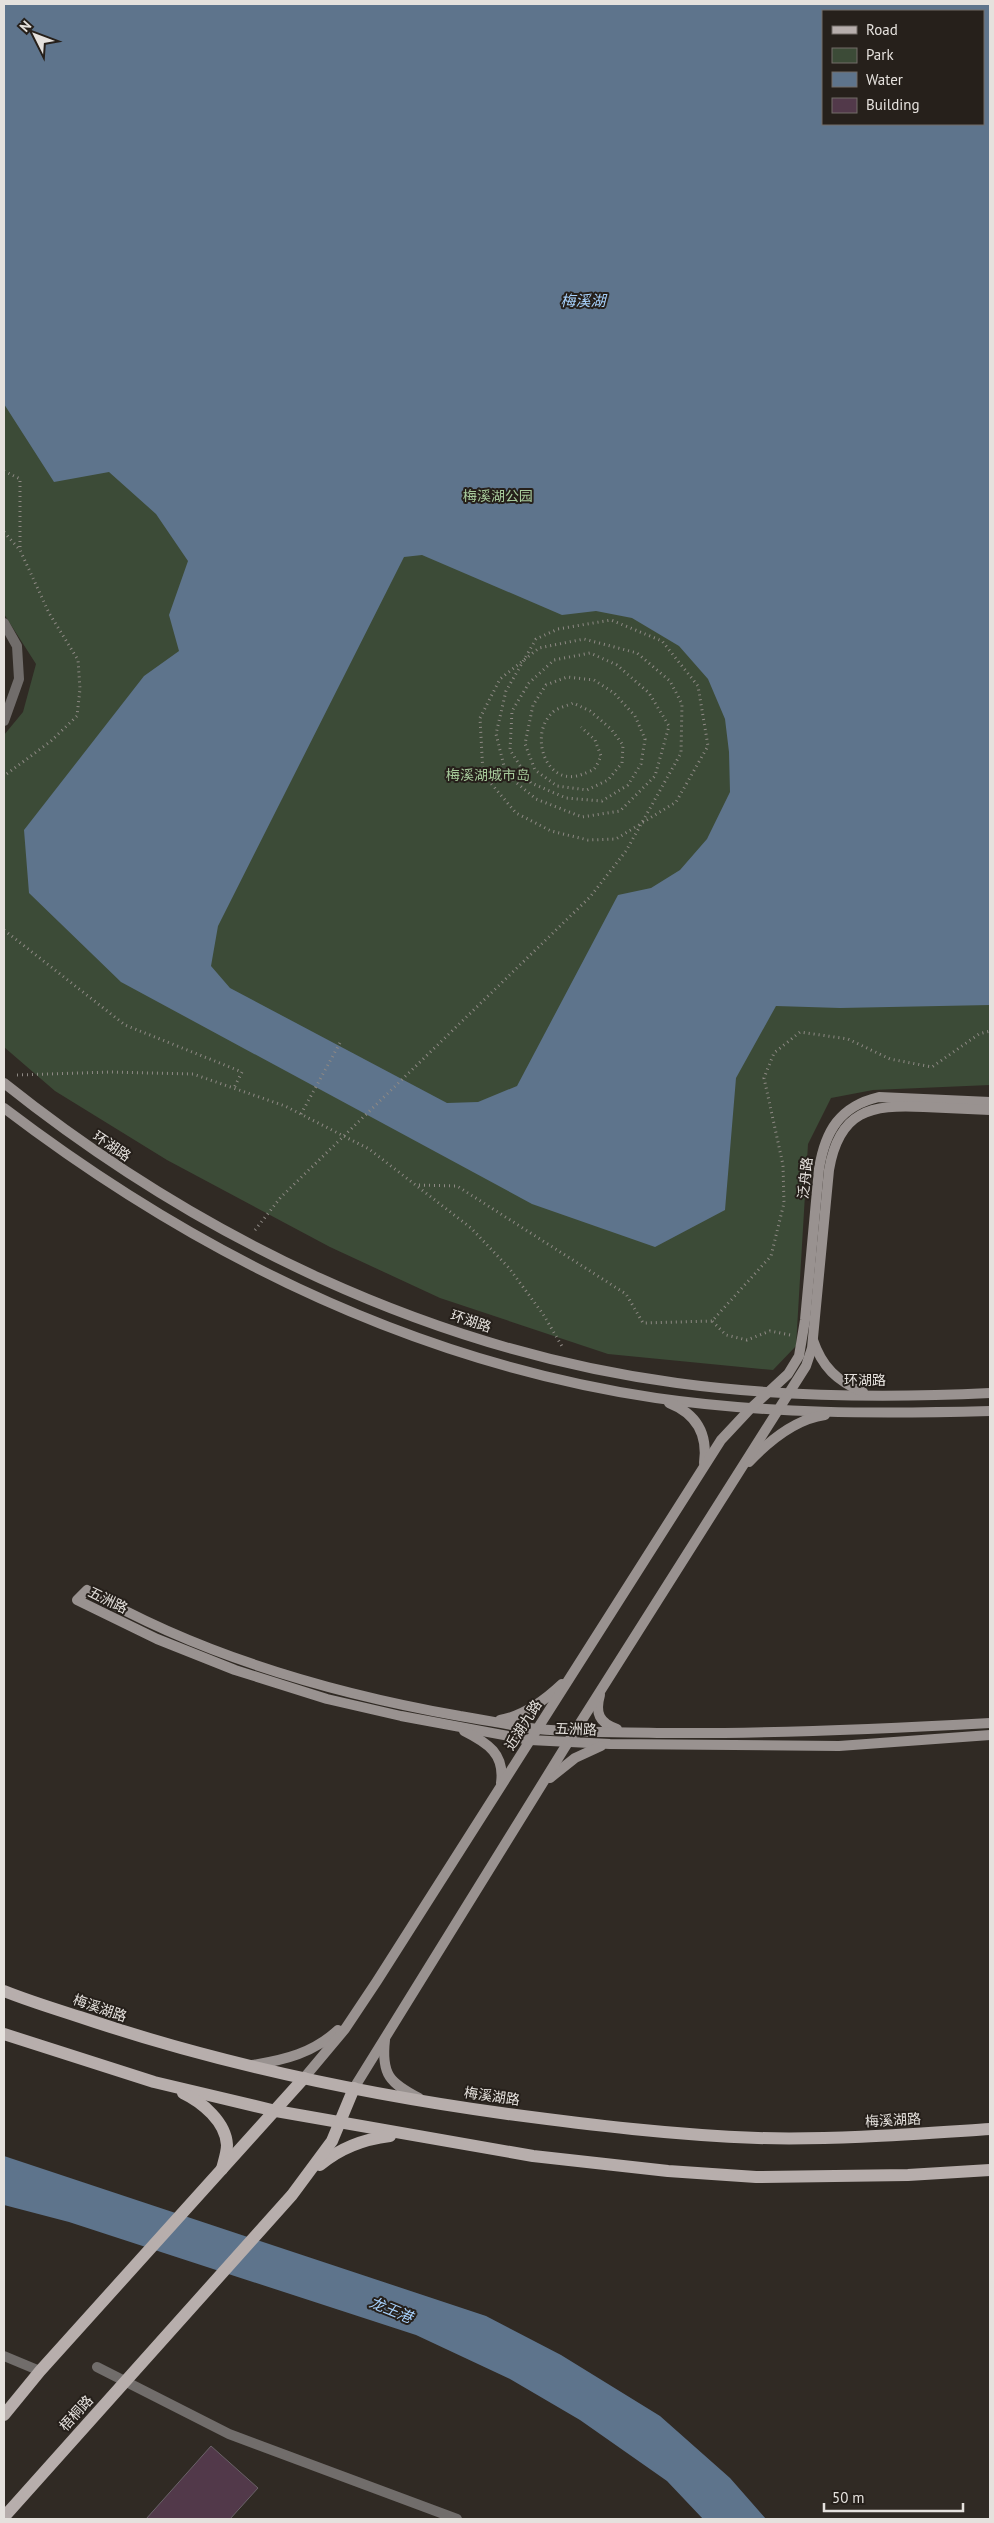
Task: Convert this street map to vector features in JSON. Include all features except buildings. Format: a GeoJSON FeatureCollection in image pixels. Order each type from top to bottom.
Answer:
{"type":"FeatureCollection","features":[{"type":"Feature","properties":{"kind":"main road","name":"环湖路"},"geometry":{"type":"LineString","coordinates":[[4,1083],[66,1132],[119,1168],[171,1201],[245,1243],[365,1298],[468,1335],[573,1364],[668,1382],[747,1391],[869,1394],[990,1393]]}},
{"type":"Feature","properties":{"kind":"main road","name":"泛舟路"},"geometry":{"type":"LineString","coordinates":[[770,1392],[788,1374],[799,1356],[806,1320],[820,1158],[823,1145],[838,1120],[865,1100],[880,1097],[990,1102]]}},
{"type":"Feature","properties":{"kind":"main road","name":"泛舟路"},"geometry":{"type":"LineString","coordinates":[[790,1393],[806,1366],[812,1338],[832,1151],[846,1127],[854,1118],[876,1108],[912,1107],[990,1110]]}},
{"type":"Feature","properties":{"kind":"main road"},"geometry":{"type":"LineString","coordinates":[[4,1108],[56,1147],[162,1217],[255,1269],[358,1316],[500,1364],[564,1381],[656,1398],[750,1408],[843,1412],[990,1412]]}},
{"type":"Feature","properties":{"kind":"main road"},"geometry":{"type":"LineString","coordinates":[[812,1338],[823,1364],[833,1375],[846,1385],[869,1394]]}},
{"type":"Feature","properties":{"kind":"main road"},"geometry":{"type":"LineString","coordinates":[[747,1391],[766,1385],[780,1376],[799,1356]]}},
{"type":"Feature","properties":{"kind":"main road","name":"近湖九路"},"geometry":{"type":"LineString","coordinates":[[304,2078],[354,2016],[721,1440],[750,1408],[770,1392]]}},
{"type":"Feature","properties":{"kind":"main road"},"geometry":{"type":"LineString","coordinates":[[307,2177],[332,2141],[354,2088],[385,2036],[567,1743],[790,1393]]}},
{"type":"Feature","properties":{"kind":"main road"},"geometry":{"type":"LineString","coordinates":[[656,1398],[679,1407],[693,1419],[703,1432],[707,1447],[704,1466]]}},
{"type":"Feature","properties":{"kind":"main road"},"geometry":{"type":"LineString","coordinates":[[734,1480],[774,1439],[796,1424],[818,1416],[843,1412]]}},
{"type":"Feature","properties":{"kind":"main road","name":"五洲路"},"geometry":{"type":"LineString","coordinates":[[990,1723],[837,1732],[625,1732],[537,1729],[403,1706],[330,1688],[253,1664],[173,1634],[128,1614],[87,1590],[77,1600],[157,1638],[235,1670],[326,1699],[451,1726],[530,1740],[610,1744],[839,1746],[990,1735]]}},
{"type":"Feature","properties":{"kind":"main road"},"geometry":{"type":"LineString","coordinates":[[492,1721],[511,1718],[530,1709],[572,1675]]}},
{"type":"Feature","properties":{"kind":"main road"},"geometry":{"type":"LineString","coordinates":[[602,1688],[597,1713],[601,1721],[608,1726],[625,1732]]}},
{"type":"Feature","properties":{"kind":"main road"},"geometry":{"type":"LineString","coordinates":[[451,1726],[488,1746],[498,1757],[503,1769],[500,1787]]}},
{"type":"Feature","properties":{"kind":"main road"},"geometry":{"type":"LineString","coordinates":[[537,1791],[562,1767],[575,1758],[591,1749],[610,1744]]}},
{"type":"Feature","properties":{"kind":"main road","name":"梅溪湖路"},"geometry":{"type":"LineString","coordinates":[[4,1991],[135,2036],[246,2066],[424,2101],[568,2122],[669,2133],[751,2138],[883,2136],[990,2128]]}},
{"type":"Feature","properties":{"kind":"main road"},"geometry":{"type":"LineString","coordinates":[[246,2066],[280,2061],[304,2054],[330,2038],[354,2016]]}},
{"type":"Feature","properties":{"kind":"main road"},"geometry":{"type":"LineString","coordinates":[[4,2034],[166,2084],[276,2111],[533,2156],[668,2171],[756,2177],[908,2175],[990,2170]]}},
{"type":"Feature","properties":{"kind":"main road"},"geometry":{"type":"LineString","coordinates":[[385,2036],[383,2058],[388,2076],[400,2088],[424,2101]]}},
{"type":"Feature","properties":{"kind":"main road"},"geometry":{"type":"LineString","coordinates":[[4,2415],[40,2371],[304,2078]]}},
{"type":"Feature","properties":{"kind":"main road"},"geometry":{"type":"LineString","coordinates":[[166,2084],[193,2098],[209,2111],[222,2128],[227,2146],[222,2169]]}},
{"type":"Feature","properties":{"kind":"main road"},"geometry":{"type":"LineString","coordinates":[[307,2177],[328,2159],[352,2145],[374,2138],[402,2134]]}},
{"type":"Feature","properties":{"kind":"main road","name":"梧桐路"},"geometry":{"type":"LineString","coordinates":[[4,2517],[307,2177]]}},
{"type":"Feature","properties":{"kind":"street"},"geometry":{"type":"LineString","coordinates":[[4,623],[17,646],[19,679],[4,721]]}},
{"type":"Feature","properties":{"kind":"street"},"geometry":{"type":"LineString","coordinates":[[4,2356],[40,2371]]}},
{"type":"Feature","properties":{"kind":"street"},"geometry":{"type":"LineString","coordinates":[[97,2367],[229,2434],[457,2519]]}},
{"type":"Feature","properties":{"kind":"path"},"geometry":{"type":"LineString","coordinates":[[4,471],[20,479],[20,550]]}},
{"type":"Feature","properties":{"kind":"path"},"geometry":{"type":"LineString","coordinates":[[4,532],[20,550],[50,613],[78,660],[80,689],[77,716],[51,741],[4,776]]}},
{"type":"Feature","properties":{"kind":"path"},"geometry":{"type":"LineString","coordinates":[[245,1243],[281,1197],[590,897],[626,851],[680,753],[682,704],[670,681],[637,653],[584,639],[539,648],[500,680],[480,718],[483,774],[516,813],[551,831],[588,840],[616,839],[676,802],[708,746],[698,686],[662,641],[611,620],[558,629],[536,639],[506,691],[496,734],[506,774],[536,798],[582,817],[620,811],[655,776],[669,726],[649,693],[617,665],[590,653],[554,660],[529,683],[512,711],[510,750],[531,783],[566,798],[602,801],[628,785],[642,764],[645,739],[635,716],[614,693],[594,680],[567,677],[546,685],[533,705],[525,744],[535,770],[557,786],[587,790],[608,780],[622,763],[623,745],[611,729],[590,710],[573,704],[552,712],[541,729],[541,750],[549,766],[559,774],[574,778],[593,770],[601,756],[595,740],[581,727]]}},
{"type":"Feature","properties":{"kind":"path"},"geometry":{"type":"LineString","coordinates":[[4,930],[125,1025],[242,1072],[234,1088]]}},
{"type":"Feature","properties":{"kind":"path"},"geometry":{"type":"LineString","coordinates":[[301,1114],[341,1041]]}},
{"type":"Feature","properties":{"kind":"path"},"geometry":{"type":"LineString","coordinates":[[14,1075],[111,1072],[193,1074],[285,1106],[369,1149],[472,1228],[510,1268],[543,1314],[573,1364]]}},
{"type":"Feature","properties":{"kind":"path"},"geometry":{"type":"LineString","coordinates":[[417,1185],[457,1186],[626,1294],[643,1323],[712,1321]]}},
{"type":"Feature","properties":{"kind":"green space","name":"梅溪湖"},"geometry":{"type":"Polygon","coordinates":[[[4,4],[990,4],[990,1085],[873,1090],[831,1098],[808,1144],[796,1346],[773,1370],[608,1354],[440,1298],[330,1247],[167,1160],[55,1091],[4,1047],[4,735],[23,712],[36,664],[4,614],[4,4]]]}},
{"type":"Feature","properties":{"kind":"water","name":"梅溪湖"},"geometry":{"type":"Polygon","coordinates":[[[4,4],[990,4],[990,1005],[840,1008],[776,1006],[736,1078],[725,1210],[655,1247],[532,1204],[121,982],[29,893],[24,830],[144,676],[179,651],[169,615],[188,561],[156,514],[109,472],[54,482],[4,404],[4,4]],[[422,555],[404,557],[218,926],[211,966],[230,988],[447,1103],[478,1102],[517,1086],[618,895],[651,888],[680,870],[707,839],[730,792],[729,752],[725,719],[708,679],[679,646],[632,618],[596,611],[562,615],[422,555]]]}},
{"type":"Feature","properties":{"kind":"water","name":"龙王港"},"geometry":{"type":"Polygon","coordinates":[[[4,2156],[486,2316],[561,2355],[660,2416],[730,2478],[766,2519],[703,2519],[667,2481],[580,2420],[510,2379],[416,2335],[69,2222],[4,2205],[4,2156]]]}},
{"type":"Feature","properties":{"kind":"park label","name":"梅溪湖公园"},"geometry":{"type":"Point","coordinates":[498,496]}},
{"type":"Feature","properties":{"kind":"park label","name":"梅溪湖城市岛"},"geometry":{"type":"Point","coordinates":[488,775]}}]}
